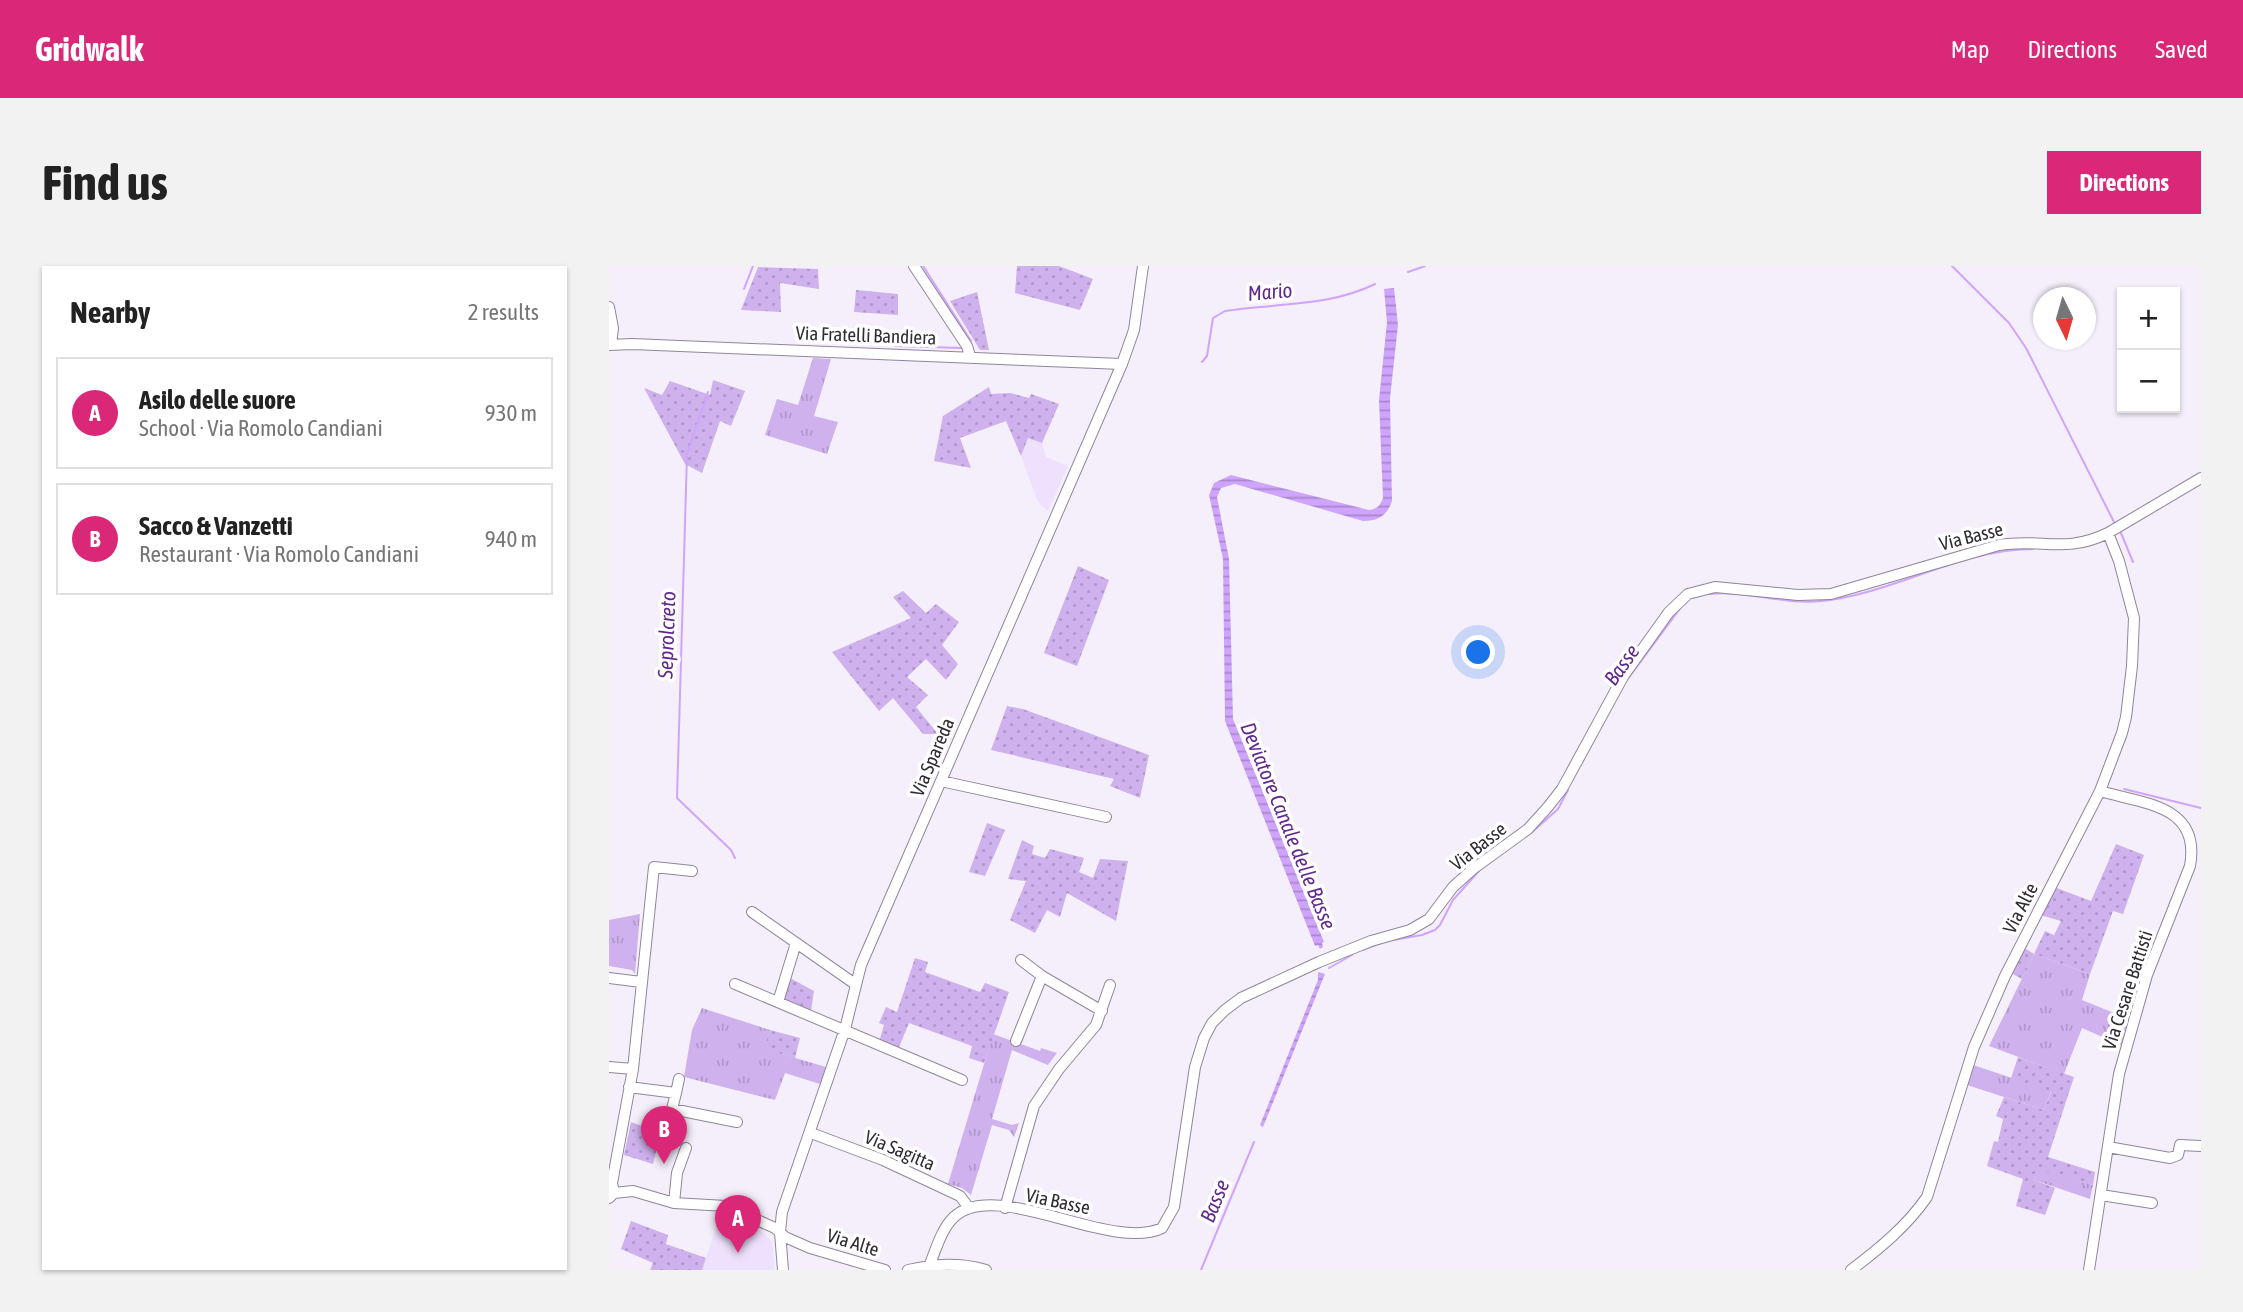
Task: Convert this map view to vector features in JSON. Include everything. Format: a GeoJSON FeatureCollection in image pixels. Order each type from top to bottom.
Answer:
{"type":"FeatureCollection","features":[{"type":"Feature","properties":{"kind":"street"},"geometry":{"type":"LineString","coordinates":[[914,266],[967,345],[970,356]]}},
{"type":"Feature","properties":{"kind":"street","name":"Via Spareda"},"geometry":{"type":"LineString","coordinates":[[783,1267],[780,1232],[782,1212],[845,1029],[860,965],[1122,364],[1134,330],[1143,266]]}},
{"type":"Feature","properties":{"kind":"street"},"geometry":{"type":"LineString","coordinates":[[609,307],[613,328],[610,345]]}},
{"type":"Feature","properties":{"kind":"street","name":"Via Fratelli Bandiera"},"geometry":{"type":"LineString","coordinates":[[610,345],[970,356],[1122,364]]}},
{"type":"Feature","properties":{"kind":"street","name":"Via Basse"},"geometry":{"type":"LineString","coordinates":[[969,1208],[981,1205],[1045,1213],[1130,1234],[1144,1234],[1162,1228],[1174,1207],[1195,1067],[1212,1023],[1241,998],[1319,962],[1371,941],[1410,930],[1429,919],[1453,887],[1528,829],[1547,808],[1562,789],[1624,675],[1669,612],[1688,594],[1715,587],[1798,595],[1831,594],[1999,545],[2024,542],[2074,545],[2108,533],[2201,478]]}},
{"type":"Feature","properties":{"kind":"street","name":"Via Alte"},"geometry":{"type":"LineString","coordinates":[[1851,1270],[1897,1233],[1927,1197],[1947,1127],[1979,1035],[2005,975],[2100,791],[2126,717],[2134,618],[2129,593],[2108,533]]}},
{"type":"Feature","properties":{"kind":"street"},"geometry":{"type":"LineString","coordinates":[[941,781],[1106,817]]}},
{"type":"Feature","properties":{"kind":"street","name":"Via Cesare Battisti"},"geometry":{"type":"LineString","coordinates":[[2088,1270],[2119,1074],[2147,975],[2197,848],[2186,824],[2176,815],[2100,791]]}},
{"type":"Feature","properties":{"kind":"street"},"geometry":{"type":"LineString","coordinates":[[611,1195],[633,1069],[655,862],[692,870]]}},
{"type":"Feature","properties":{"kind":"street"},"geometry":{"type":"LineString","coordinates":[[752,912],[855,984]]}},
{"type":"Feature","properties":{"kind":"street"},"geometry":{"type":"LineString","coordinates":[[778,1002],[796,943]]}},
{"type":"Feature","properties":{"kind":"street"},"geometry":{"type":"LineString","coordinates":[[1021,960],[1042,976],[1102,1011]]}},
{"type":"Feature","properties":{"kind":"street"},"geometry":{"type":"LineString","coordinates":[[1016,1041],[1042,976]]}},
{"type":"Feature","properties":{"kind":"street"},"geometry":{"type":"LineString","coordinates":[[609,978],[641,982]]}},
{"type":"Feature","properties":{"kind":"street"},"geometry":{"type":"LineString","coordinates":[[735,984],[962,1080]]}},
{"type":"Feature","properties":{"kind":"street"},"geometry":{"type":"LineString","coordinates":[[1005,1208],[1034,1106],[1059,1069],[1091,1033],[1102,1011],[1109,985]]}},
{"type":"Feature","properties":{"kind":"street"},"geometry":{"type":"LineString","coordinates":[[609,1067],[633,1069]]}},
{"type":"Feature","properties":{"kind":"street"},"geometry":{"type":"LineString","coordinates":[[679,1079],[672,1109],[737,1122]]}},
{"type":"Feature","properties":{"kind":"street"},"geometry":{"type":"LineString","coordinates":[[629,1087],[675,1093]]}},
{"type":"Feature","properties":{"kind":"street","name":"Via Sagitta"},"geometry":{"type":"LineString","coordinates":[[811,1133],[883,1160],[960,1196],[969,1208]]}},
{"type":"Feature","properties":{"kind":"street"},"geometry":{"type":"LineString","coordinates":[[2108,1147],[2171,1158],[2178,1155],[2180,1145],[2201,1146]]}},
{"type":"Feature","properties":{"kind":"street"},"geometry":{"type":"LineString","coordinates":[[674,1203],[677,1173],[686,1148]]}},
{"type":"Feature","properties":{"kind":"street","name":"Via Alte"},"geometry":{"type":"LineString","coordinates":[[611,1195],[633,1191],[674,1203],[726,1206],[810,1248],[885,1270]]}},
{"type":"Feature","properties":{"kind":"street"},"geometry":{"type":"LineString","coordinates":[[2101,1195],[2152,1203]]}},
{"type":"Feature","properties":{"kind":"street"},"geometry":{"type":"LineString","coordinates":[[930,1264],[947,1226],[954,1217],[969,1208]]}},
{"type":"Feature","properties":{"kind":"street","name":"Via Alte"},"geometry":{"type":"LineString","coordinates":[[783,1267],[793,1252],[810,1248]]}},
{"type":"Feature","properties":{"kind":"street"},"geometry":{"type":"LineString","coordinates":[[908,1270],[930,1264],[973,1266],[986,1270]]}},
{"type":"Feature","properties":{"kind":"shaded area"},"geometry":{"type":"Polygon","coordinates":[[[1394,288],[1398,325],[1390,398],[1392,501],[1385,514],[1377,519],[1363,521],[1235,484],[1221,488],[1217,497],[1229,559],[1233,719],[1324,942],[1320,949],[1318,945],[1315,946],[1225,721],[1223,559],[1209,495],[1214,483],[1231,475],[1369,510],[1379,505],[1383,498],[1379,400],[1387,322],[1384,289],[1394,288]]]}},
{"type":"Feature","properties":{"kind":"shaded area"},"geometry":{"type":"Polygon","coordinates":[[[1028,438],[1042,443],[1046,457],[1068,466],[1048,511],[1038,502],[1021,456],[1028,438]]]}},
{"type":"Feature","properties":{"kind":"shaded area"},"geometry":{"type":"Polygon","coordinates":[[[1318,972],[1325,974],[1263,1127],[1260,1125],[1318,980],[1318,972]]]}},
{"type":"Feature","properties":{"kind":"shaded area"},"geometry":{"type":"Polygon","coordinates":[[[721,1213],[763,1232],[772,1242],[775,1270],[702,1270],[721,1213]]]}},
{"type":"Feature","properties":{"kind":"green space"},"geometry":{"type":"Polygon","coordinates":[[[1017,266],[1059,266],[1093,279],[1080,310],[1015,293],[1017,266]]]}},
{"type":"Feature","properties":{"kind":"green space"},"geometry":{"type":"Polygon","coordinates":[[[758,267],[818,269],[819,289],[780,283],[781,312],[741,310],[758,267]]]}},
{"type":"Feature","properties":{"kind":"green space"},"geometry":{"type":"Polygon","coordinates":[[[856,290],[898,294],[898,315],[854,312],[856,290]]]}},
{"type":"Feature","properties":{"kind":"green space"},"geometry":{"type":"Polygon","coordinates":[[[977,292],[989,350],[980,350],[950,301],[977,292]]]}},
{"type":"Feature","properties":{"kind":"green space"},"geometry":{"type":"Polygon","coordinates":[[[813,358],[831,359],[814,416],[838,422],[827,454],[765,435],[777,399],[798,405],[813,358]]]}},
{"type":"Feature","properties":{"kind":"green space"},"geometry":{"type":"Polygon","coordinates":[[[713,380],[745,391],[731,426],[720,421],[702,473],[685,464],[644,388],[662,395],[670,381],[710,395],[713,380]]]}},
{"type":"Feature","properties":{"kind":"green space"},"geometry":{"type":"Polygon","coordinates":[[[989,387],[991,394],[1010,393],[1029,398],[1031,394],[1059,404],[1042,443],[1028,438],[1021,456],[1006,421],[960,438],[971,468],[934,461],[943,416],[989,387]]]}},
{"type":"Feature","properties":{"kind":"green space"},"geometry":{"type":"Polygon","coordinates":[[[1078,566],[1109,580],[1077,666],[1044,653],[1078,566]]]}},
{"type":"Feature","properties":{"kind":"green space"},"geometry":{"type":"Polygon","coordinates":[[[903,591],[926,613],[936,604],[959,622],[942,645],[958,664],[946,680],[926,659],[907,677],[928,695],[916,707],[938,734],[923,734],[893,698],[879,711],[832,652],[911,618],[893,597],[903,591]]]}},
{"type":"Feature","properties":{"kind":"green space"},"geometry":{"type":"Polygon","coordinates":[[[1007,706],[1023,709],[1149,755],[1140,798],[1110,786],[1114,779],[991,750],[1007,706]]]}},
{"type":"Feature","properties":{"kind":"green space"},"geometry":{"type":"Polygon","coordinates":[[[987,823],[1005,830],[985,876],[969,872],[987,823]]]}},
{"type":"Feature","properties":{"kind":"green space"},"geometry":{"type":"Polygon","coordinates":[[[1022,840],[1034,846],[1032,854],[1045,858],[1050,849],[1084,858],[1079,872],[1093,878],[1100,859],[1128,861],[1116,921],[1067,893],[1060,917],[1047,910],[1035,933],[1010,920],[1026,881],[1008,879],[1022,840]]]}},
{"type":"Feature","properties":{"kind":"green space"},"geometry":{"type":"Polygon","coordinates":[[[2116,844],[2144,855],[2123,914],[2113,911],[2090,974],[2034,954],[2045,931],[2054,935],[2061,921],[2040,915],[2054,887],[2091,901],[2116,844]]]}},
{"type":"Feature","properties":{"kind":"green space"},"geometry":{"type":"Polygon","coordinates":[[[640,914],[635,974],[632,970],[609,966],[609,920],[640,914]]]}},
{"type":"Feature","properties":{"kind":"green space"},"geometry":{"type":"Polygon","coordinates":[[[2023,947],[2034,954],[2022,979],[2011,973],[2023,947]]]}},
{"type":"Feature","properties":{"kind":"green space"},"geometry":{"type":"Polygon","coordinates":[[[2034,954],[2090,974],[2082,1000],[2129,1019],[2121,1045],[2082,1028],[2064,1074],[1989,1046],[2034,954]]]}},
{"type":"Feature","properties":{"kind":"green space"},"geometry":{"type":"Polygon","coordinates":[[[915,958],[928,962],[925,972],[980,992],[985,983],[1009,992],[984,1063],[969,1058],[972,1046],[909,1023],[897,1052],[879,1042],[884,1025],[879,1023],[886,1007],[897,1012],[915,958]]]}},
{"type":"Feature","properties":{"kind":"green space"},"geometry":{"type":"Polygon","coordinates":[[[790,978],[814,991],[811,1011],[783,1000],[790,978]]]}},
{"type":"Feature","properties":{"kind":"green space"},"geometry":{"type":"Polygon","coordinates":[[[702,1008],[770,1030],[765,1049],[826,1067],[820,1084],[785,1073],[775,1100],[684,1077],[692,1030],[702,1008]]]}},
{"type":"Feature","properties":{"kind":"green space"},"geometry":{"type":"Polygon","coordinates":[[[770,1030],[800,1038],[795,1058],[764,1049],[770,1030]]]}},
{"type":"Feature","properties":{"kind":"green space"},"geometry":{"type":"Polygon","coordinates":[[[993,1034],[1040,1051],[1041,1048],[1057,1053],[1048,1065],[1012,1050],[992,1119],[1012,1125],[1019,1123],[1014,1137],[1009,1130],[992,1125],[971,1195],[962,1188],[948,1184],[993,1034]]]}},
{"type":"Feature","properties":{"kind":"green space"},"geometry":{"type":"Polygon","coordinates":[[[2018,1057],[2074,1077],[2048,1157],[2095,1172],[2093,1185],[2039,1169],[2034,1180],[2055,1188],[2045,1215],[2016,1206],[2023,1179],[1987,1166],[1994,1141],[1998,1142],[2003,1119],[1996,1116],[2004,1097],[2044,1110],[2051,1092],[2011,1078],[2018,1057]]]}},
{"type":"Feature","properties":{"kind":"green space"},"geometry":{"type":"Polygon","coordinates":[[[1973,1065],[2051,1091],[2044,1110],[1967,1085],[1973,1065]]]}},
{"type":"Feature","properties":{"kind":"green space"},"geometry":{"type":"Polygon","coordinates":[[[631,1122],[661,1133],[653,1164],[624,1155],[631,1122]]]}},
{"type":"Feature","properties":{"kind":"green space"},"geometry":{"type":"Polygon","coordinates":[[[2039,1168],[2093,1185],[2090,1199],[2034,1180],[2039,1168]]]}},
{"type":"Feature","properties":{"kind":"green space"},"geometry":{"type":"Polygon","coordinates":[[[631,1221],[668,1235],[666,1244],[706,1258],[702,1270],[650,1270],[653,1263],[621,1249],[631,1221]]]}},
{"type":"Feature","properties":{"kind":"waterway"},"geometry":{"type":"LineString","coordinates":[[744,289],[753,266]]}},
{"type":"Feature","properties":{"kind":"waterway"},"geometry":{"type":"LineString","coordinates":[[923,266],[971,341]]}},
{"type":"Feature","properties":{"kind":"waterway","name":"Mario"},"geometry":{"type":"LineString","coordinates":[[1408,272],[1425,266]]}},
{"type":"Feature","properties":{"kind":"waterway"},"geometry":{"type":"LineString","coordinates":[[1952,266],[2009,323],[2026,348],[2114,522]]}},
{"type":"Feature","properties":{"kind":"waterway","name":"Mario"},"geometry":{"type":"LineString","coordinates":[[1202,362],[1207,356],[1213,318],[1225,311],[1321,301],[1375,284]]}},
{"type":"Feature","properties":{"kind":"waterway"},"geometry":{"type":"LineString","coordinates":[[896,346],[961,348]]}},
{"type":"Feature","properties":{"kind":"waterway","name":"Seprolcreto"},"geometry":{"type":"LineString","coordinates":[[708,392],[687,454],[677,798],[731,850],[735,858]]}},
{"type":"Feature","properties":{"kind":"waterway"},"geometry":{"type":"LineString","coordinates":[[2121,533],[2133,562]]}},
{"type":"Feature","properties":{"kind":"waterway","name":"Basse"},"geometry":{"type":"LineString","coordinates":[[1709,594],[1821,601],[1874,590],[1979,556],[2033,549]]}},
{"type":"Feature","properties":{"kind":"waterway","name":"Basse"},"geometry":{"type":"LineString","coordinates":[[1627,680],[1682,606]]}},
{"type":"Feature","properties":{"kind":"waterway"},"geometry":{"type":"LineString","coordinates":[[2124,789],[2201,808]]}},
{"type":"Feature","properties":{"kind":"waterway","name":"Basse"},"geometry":{"type":"LineString","coordinates":[[1531,833],[1558,809],[1568,790]]}},
{"type":"Feature","properties":{"kind":"waterway","name":"Basse"},"geometry":{"type":"LineString","coordinates":[[1393,940],[1435,930],[1453,900],[1479,871]]}},
{"type":"Feature","properties":{"kind":"waterway","name":"Basse"},"geometry":{"type":"LineString","coordinates":[[1363,950],[1381,943]]}},
{"type":"Feature","properties":{"kind":"waterway","name":"Basse"},"geometry":{"type":"LineString","coordinates":[[1329,968],[1352,955]]}},
{"type":"Feature","properties":{"kind":"waterway","name":"Basse"},"geometry":{"type":"LineString","coordinates":[[1201,1270],[1254,1142]]}},
{"type":"Feature","properties":{"kind":"place","name":"Sacco & Vanzetti"},"geometry":{"type":"Point","coordinates":[664,1164]}},
{"type":"Feature","properties":{"kind":"place","name":"Asilo delle suore"},"geometry":{"type":"Point","coordinates":[738,1253]}},
{"type":"Feature","properties":{"kind":"water label","name":"Deviatore Canale delle Basse"},"geometry":{"type":"Point","coordinates":[1288,826]}}]}
